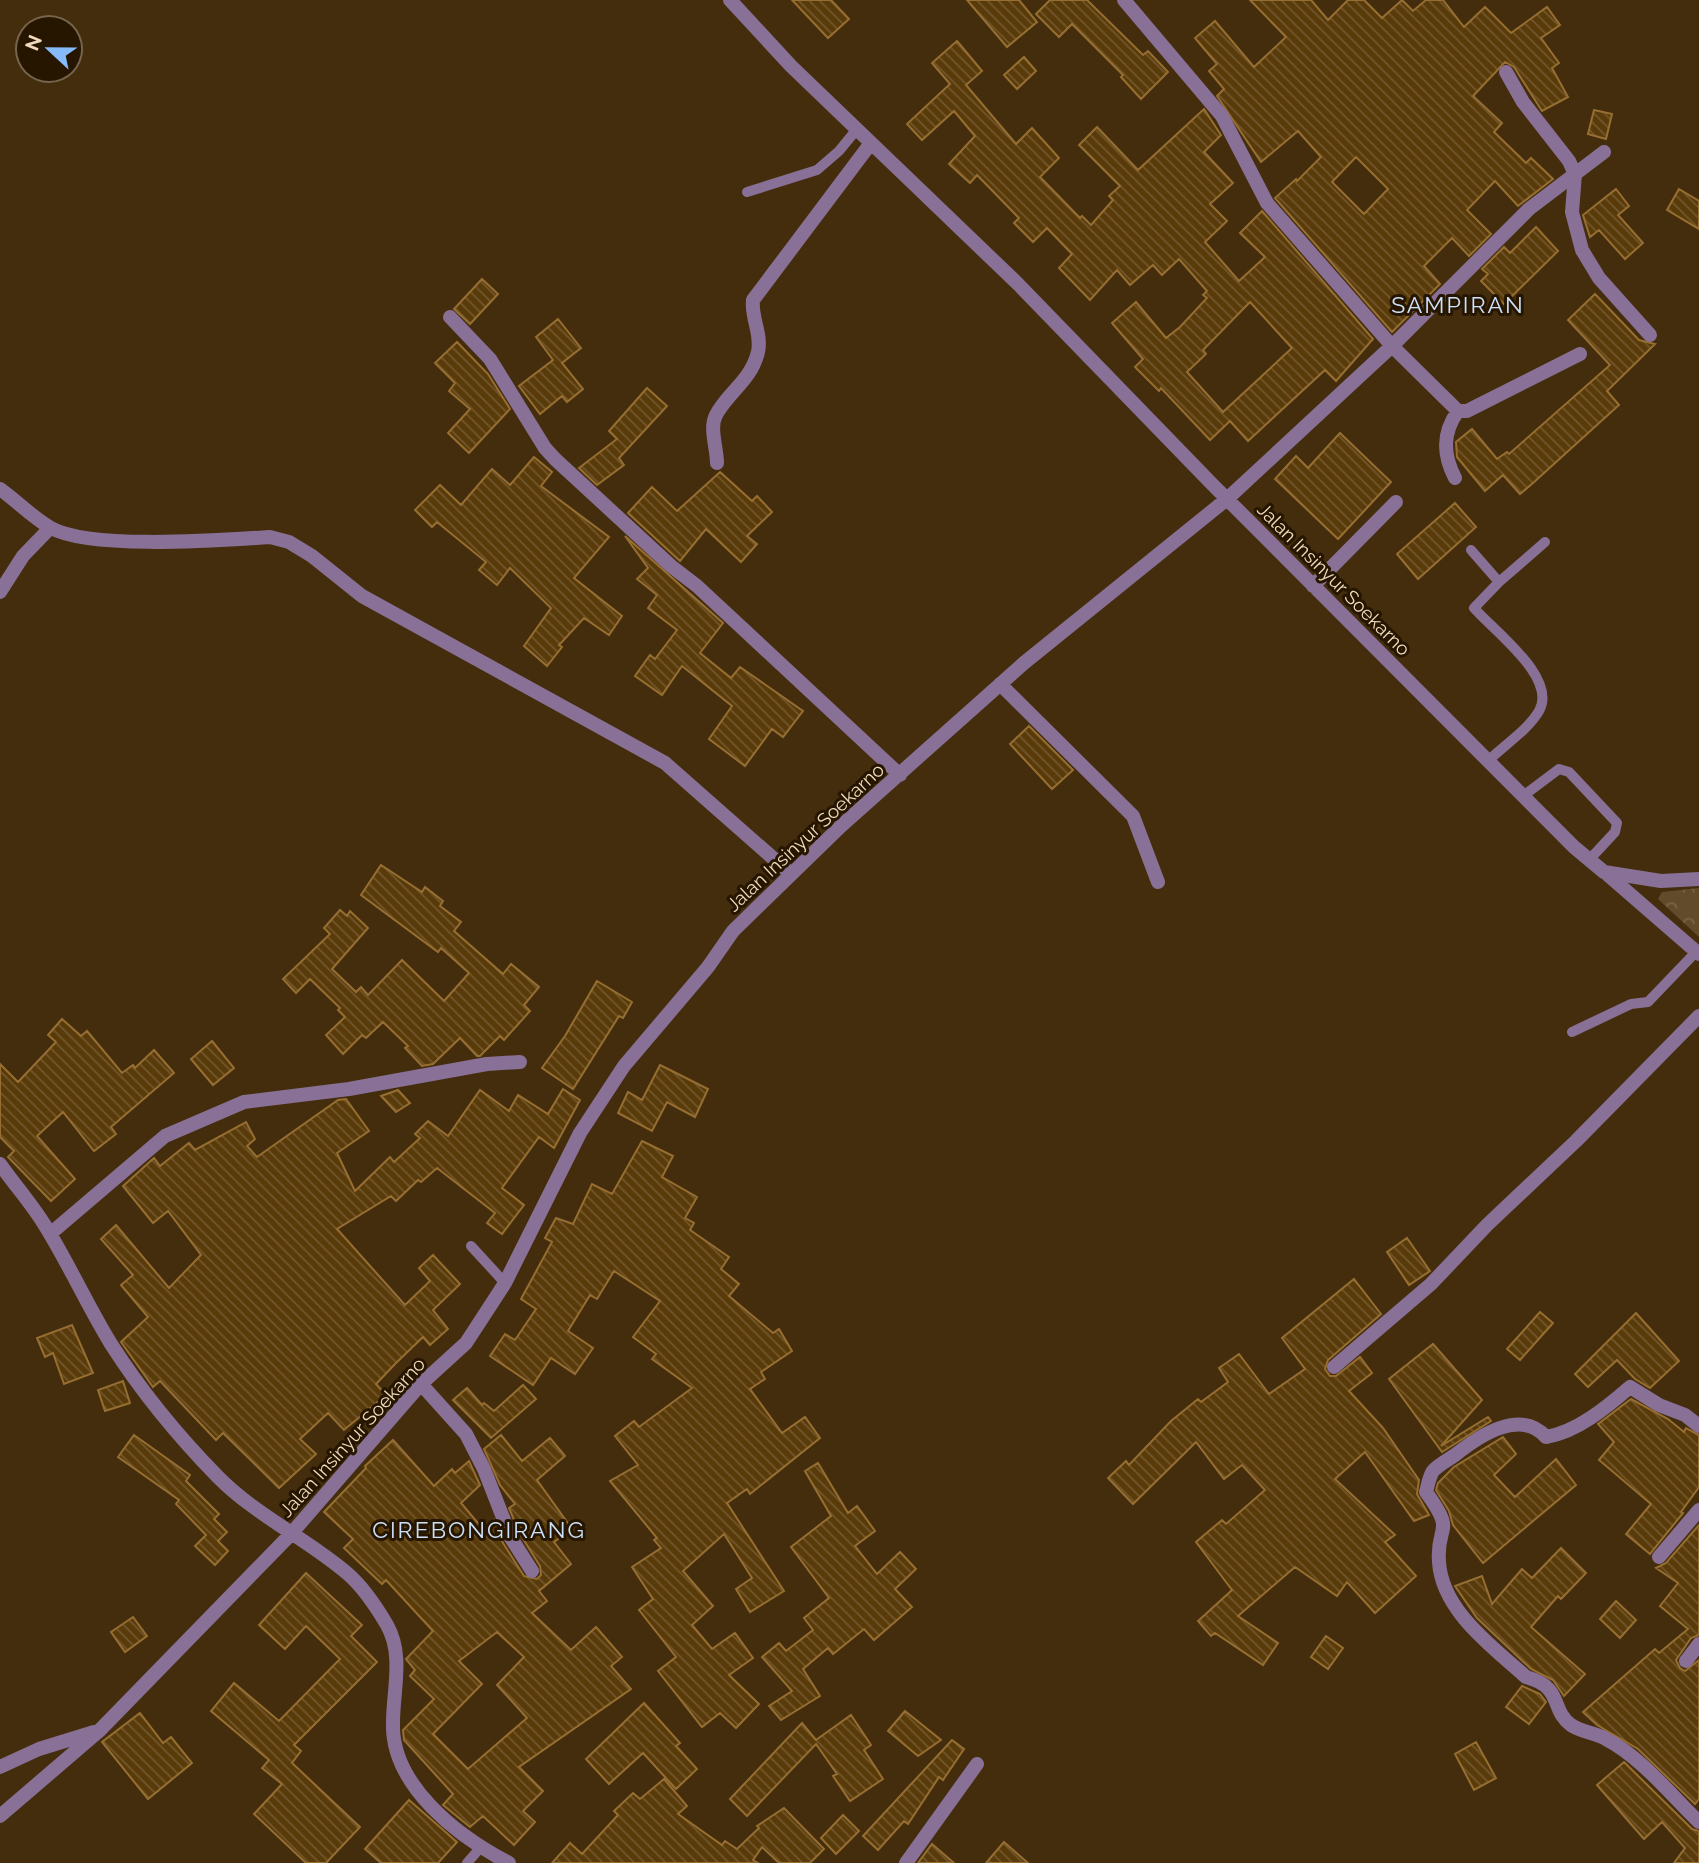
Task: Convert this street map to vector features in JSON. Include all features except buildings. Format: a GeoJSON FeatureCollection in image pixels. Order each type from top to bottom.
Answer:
{"type":"FeatureCollection","features":[{"type":"Feature","properties":{"kind":"street"},"geometry":{"type":"LineString","coordinates":[[730,0],[791,65],[1018,284],[1227,499],[1392,346],[1529,209],[1604,152]]}},
{"type":"Feature","properties":{"kind":"street"},"geometry":{"type":"LineString","coordinates":[[1124,0],[1222,116],[1267,202],[1392,346],[1458,411],[1466,411],[1580,354]]}},
{"type":"Feature","properties":{"kind":"street"},"geometry":{"type":"LineString","coordinates":[[1506,72],[1523,102],[1569,161],[1575,174],[1572,212],[1582,250],[1600,278],[1650,335]]}},
{"type":"Feature","properties":{"kind":"street"},"geometry":{"type":"LineString","coordinates":[[717,463],[713,435],[715,415],[743,384],[757,355],[760,336],[752,314],[753,300],[871,143]]}},
{"type":"Feature","properties":{"kind":"street"},"geometry":{"type":"LineString","coordinates":[[450,317],[490,359],[545,448],[555,459],[697,586],[900,775]]}},
{"type":"Feature","properties":{"kind":"street"},"geometry":{"type":"LineString","coordinates":[[1455,478],[1445,458],[1445,444],[1458,411]]}},
{"type":"Feature","properties":{"kind":"street"},"geometry":{"type":"LineString","coordinates":[[0,489],[50,528],[75,537],[125,541],[271,537],[289,542],[362,596],[665,763],[791,874]]}},
{"type":"Feature","properties":{"kind":"street","name":"Jalan Insinyur Soekarno"},"geometry":{"type":"LineString","coordinates":[[0,1767],[39,1749],[99,1731],[290,1535],[421,1384],[467,1343],[505,1283],[580,1133],[653,1029],[685,994],[733,932],[791,874],[1000,684],[1227,499],[1589,860],[1604,872],[1642,880],[1699,879]]}},
{"type":"Feature","properties":{"kind":"street"},"geometry":{"type":"LineString","coordinates":[[1313,586],[1396,502]]}},
{"type":"Feature","properties":{"kind":"street"},"geometry":{"type":"LineString","coordinates":[[0,592],[23,556],[50,528]]}},
{"type":"Feature","properties":{"kind":"street"},"geometry":{"type":"LineString","coordinates":[[1000,684],[1133,816],[1158,882]]}},
{"type":"Feature","properties":{"kind":"street"},"geometry":{"type":"LineString","coordinates":[[1604,872],[1698,953]]}},
{"type":"Feature","properties":{"kind":"street"},"geometry":{"type":"LineString","coordinates":[[1334,1367],[1431,1284],[1487,1224],[1576,1141],[1699,1016]]}},
{"type":"Feature","properties":{"kind":"street"},"geometry":{"type":"LineString","coordinates":[[46,1228],[165,1136],[244,1102],[487,1064],[520,1062]]}},
{"type":"Feature","properties":{"kind":"street"},"geometry":{"type":"LineString","coordinates":[[0,1164],[46,1228],[112,1345],[165,1417],[219,1478],[290,1535],[349,1575],[388,1628],[397,1651],[393,1727],[397,1757],[412,1784],[445,1818],[481,1847],[509,1863]]}},
{"type":"Feature","properties":{"kind":"street"},"geometry":{"type":"LineString","coordinates":[[421,1384],[466,1434],[484,1469],[511,1538],[531,1571]]}},
{"type":"Feature","properties":{"kind":"street"},"geometry":{"type":"LineString","coordinates":[[1699,1426],[1630,1387],[1611,1404],[1559,1435],[1546,1437],[1537,1427],[1525,1424],[1507,1426],[1474,1440],[1433,1471],[1426,1492],[1440,1511],[1446,1527],[1438,1561],[1455,1607],[1526,1677],[1538,1679],[1553,1693],[1563,1716],[1571,1725],[1606,1739],[1639,1763],[1699,1821]]}},
{"type":"Feature","properties":{"kind":"street"},"geometry":{"type":"LineString","coordinates":[[1659,1557],[1699,1510]]}},
{"type":"Feature","properties":{"kind":"street"},"geometry":{"type":"LineString","coordinates":[[1685,1661],[1699,1644]]}},
{"type":"Feature","properties":{"kind":"street"},"geometry":{"type":"LineString","coordinates":[[0,1816],[99,1731]]}},
{"type":"Feature","properties":{"kind":"street"},"geometry":{"type":"LineString","coordinates":[[906,1863],[977,1764]]}},
{"type":"Feature","properties":{"kind":"lane"},"geometry":{"type":"LineString","coordinates":[[747,192],[817,170],[839,151],[856,129]]}},
{"type":"Feature","properties":{"kind":"lane"},"geometry":{"type":"LineString","coordinates":[[1488,761],[1538,713],[1544,696],[1540,678],[1474,608],[1545,542]]}},
{"type":"Feature","properties":{"kind":"lane"},"geometry":{"type":"LineString","coordinates":[[1471,550],[1499,582]]}},
{"type":"Feature","properties":{"kind":"lane"},"geometry":{"type":"LineString","coordinates":[[1523,796],[1559,769],[1569,772],[1617,823],[1615,832],[1589,860]]}},
{"type":"Feature","properties":{"kind":"lane"},"geometry":{"type":"LineString","coordinates":[[1572,1031],[1631,1004],[1648,1002],[1698,953]]}},
{"type":"Feature","properties":{"kind":"lane"},"geometry":{"type":"LineString","coordinates":[[471,1246],[505,1283]]}},
{"type":"Feature","properties":{"kind":"lane"},"geometry":{"type":"LineString","coordinates":[[467,1863],[481,1847]]}},
{"type":"Feature","properties":{"kind":"green space"},"geometry":{"type":"Polygon","coordinates":[[[1699,888],[1699,937],[1658,899],[1662,892],[1699,888]]]}},
{"type":"Feature","properties":{"kind":"district","name":"SAMPIRAN"},"geometry":{"type":"Point","coordinates":[1458,304]}},
{"type":"Feature","properties":{"kind":"district","name":"CIREBONGIRANG"},"geometry":{"type":"Point","coordinates":[479,1529]}}]}
